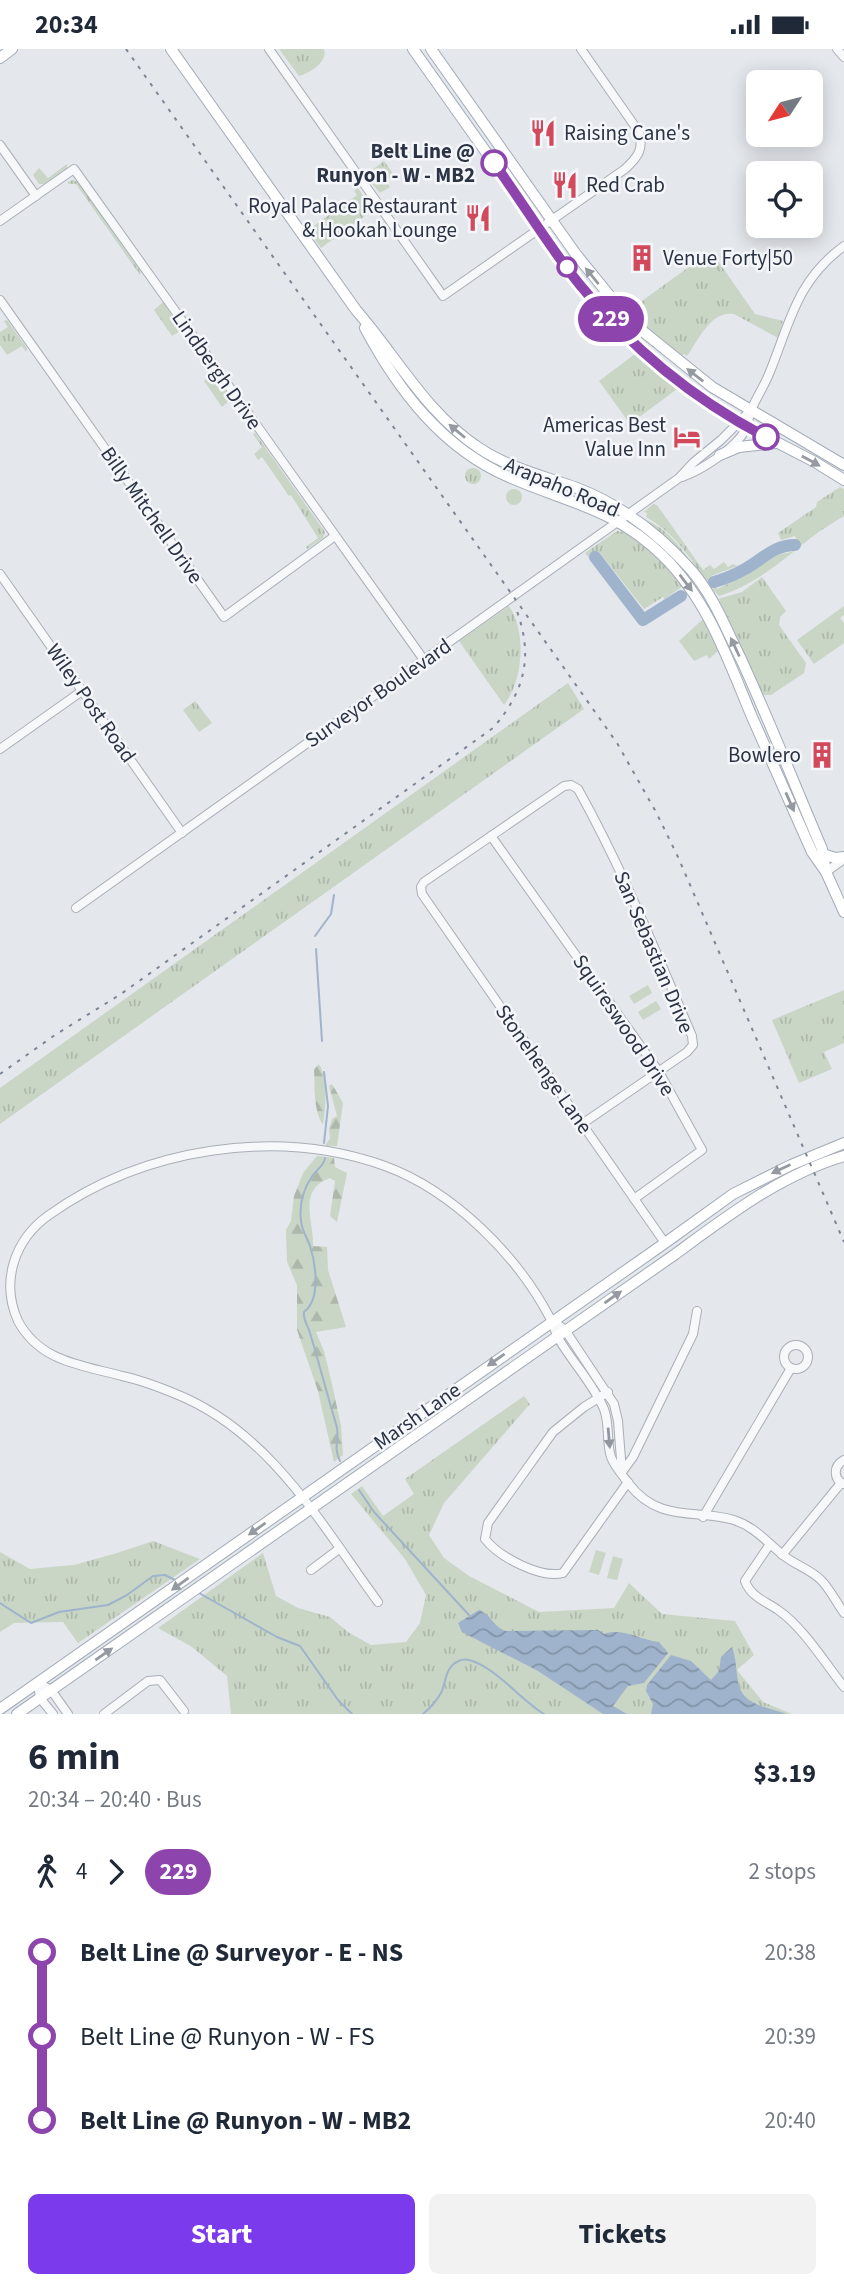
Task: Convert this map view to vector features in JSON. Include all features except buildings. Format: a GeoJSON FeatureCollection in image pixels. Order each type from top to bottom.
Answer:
{"type":"FeatureCollection","features":[{"type":"Feature","properties":{"kind":"main road"},"geometry":{"type":"LineString","coordinates":[[0,58],[12,49]]}},
{"type":"Feature","properties":{"kind":"main road","name":"Arapaho Road"},"geometry":{"type":"LineString","coordinates":[[171,49],[356,310],[374,344],[414,405],[450,440],[493,463],[578,489],[672,551],[692,572],[709,595],[764,709],[823,854],[826,872]]}},
{"type":"Feature","properties":{"kind":"main road"},"geometry":{"type":"LineString","coordinates":[[413,49],[581,286],[635,343],[682,384],[742,424],[844,480]]}},
{"type":"Feature","properties":{"kind":"main road"},"geometry":{"type":"LineString","coordinates":[[431,49],[595,280],[645,333],[693,373],[750,411],[844,465]]}},
{"type":"Feature","properties":{"kind":"main road"},"geometry":{"type":"LineString","coordinates":[[433,77],[441,78],[458,100],[470,104]]}},
{"type":"Feature","properties":{"kind":"main road"},"geometry":{"type":"LineString","coordinates":[[455,107],[467,110],[481,129],[491,133]]}},
{"type":"Feature","properties":{"kind":"main road"},"geometry":{"type":"LineString","coordinates":[[635,343],[645,333]]}},
{"type":"Feature","properties":{"kind":"main road"},"geometry":{"type":"LineString","coordinates":[[720,455],[749,445],[776,443]]}},
{"type":"Feature","properties":{"kind":"main road","name":"Arapaho Road"},"geometry":{"type":"LineString","coordinates":[[623,518],[662,555],[707,613],[812,852],[826,872],[844,912]]}},
{"type":"Feature","properties":{"kind":"main road"},"geometry":{"type":"LineString","coordinates":[[823,854],[844,858]]}},
{"type":"Feature","properties":{"kind":"main road","name":"Marsh Lane"},"geometry":{"type":"LineString","coordinates":[[0,1709],[733,1194],[791,1165],[844,1143]]}},
{"type":"Feature","properties":{"kind":"main road","name":"Marsh Lane"},"geometry":{"type":"LineString","coordinates":[[17,1714],[740,1206],[775,1186],[844,1156]]}},
{"type":"Feature","properties":{"kind":"main road"},"geometry":{"type":"LineString","coordinates":[[642,1277],[645,1270],[661,1257],[665,1243],[679,1243],[700,1236]]}},
{"type":"Feature","properties":{"kind":"street"},"geometry":{"type":"LineString","coordinates":[[269,49],[443,296],[637,158],[642,146],[639,132],[581,49]]}},
{"type":"Feature","properties":{"kind":"street"},"geometry":{"type":"LineString","coordinates":[[837,49],[844,57]]}},
{"type":"Feature","properties":{"kind":"street"},"geometry":{"type":"LineString","coordinates":[[0,145],[36,196],[0,221]]}},
{"type":"Feature","properties":{"kind":"street","name":"Lindbergh Drive"},"geometry":{"type":"LineString","coordinates":[[36,196],[74,169],[424,660]]}},
{"type":"Feature","properties":{"kind":"street"},"geometry":{"type":"LineString","coordinates":[[742,424],[769,374],[800,294],[822,264],[844,246]]}},
{"type":"Feature","properties":{"kind":"street","name":"Billy Mitchell Drive"},"geometry":{"type":"LineString","coordinates":[[0,300],[224,617],[335,536]]}},
{"type":"Feature","properties":{"kind":"street","name":"Surveyor Boulevard"},"geometry":{"type":"LineString","coordinates":[[679,478],[697,472],[720,455],[742,424]]}},
{"type":"Feature","properties":{"kind":"street","name":"Surveyor Boulevard"},"geometry":{"type":"LineString","coordinates":[[76,908],[679,478],[694,462],[742,424]]}},
{"type":"Feature","properties":{"kind":"street","name":"Wiley Post Road"},"geometry":{"type":"LineString","coordinates":[[0,574],[182,832]]}},
{"type":"Feature","properties":{"kind":"street"},"geometry":{"type":"LineString","coordinates":[[0,749],[82,691]]}},
{"type":"Feature","properties":{"kind":"street","name":"San Sebastian Drive"},"geometry":{"type":"LineString","coordinates":[[491,836],[564,786],[571,785],[578,789],[630,890],[692,1036],[693,1045],[687,1052],[582,1124]]}},
{"type":"Feature","properties":{"kind":"street","name":"Stonehenge Lane"},"geometry":{"type":"LineString","coordinates":[[491,836],[424,882],[421,887],[422,894],[665,1243]]}},
{"type":"Feature","properties":{"kind":"street","name":"Squireswood Drive"},"geometry":{"type":"LineString","coordinates":[[491,836],[659,1072],[702,1150],[634,1199]]}},
{"type":"Feature","properties":{"kind":"street"},"geometry":{"type":"LineString","coordinates":[[826,872],[844,858]]}},
{"type":"Feature","properties":{"kind":"street"},"geometry":{"type":"LineString","coordinates":[[377,1602],[302,1498],[265,1453],[238,1429],[210,1411],[154,1385],[68,1363],[38,1347],[21,1327],[10,1302],[11,1266],[16,1251],[30,1230],[53,1212],[83,1195],[157,1163],[216,1149],[266,1147],[320,1150],[386,1167],[411,1179],[457,1208],[494,1241],[608,1392],[617,1414],[622,1472]]}},
{"type":"Feature","properties":{"kind":"street"},"geometry":{"type":"LineString","coordinates":[[622,1472],[633,1457],[693,1334],[697,1311]]}},
{"type":"Feature","properties":{"kind":"street"},"geometry":{"type":"LineString","coordinates":[[561,1333],[607,1417],[612,1462],[628,1482],[662,1508],[681,1514],[731,1519],[743,1524],[782,1555],[817,1576],[843,1611]]}},
{"type":"Feature","properties":{"kind":"street"},"geometry":{"type":"LineString","coordinates":[[703,1517],[792,1368]]}},
{"type":"Feature","properties":{"kind":"street"},"geometry":{"type":"LineString","coordinates":[[608,1392],[567,1419],[552,1433],[488,1523],[485,1539],[496,1549],[545,1575],[564,1573],[628,1482]]}},
{"type":"Feature","properties":{"kind":"street"},"geometry":{"type":"LineString","coordinates":[[782,1555],[842,1484],[835,1472],[836,1466],[844,1460]]}},
{"type":"Feature","properties":{"kind":"street"},"geometry":{"type":"LineString","coordinates":[[770,1544],[748,1574],[745,1581],[747,1587],[793,1623],[844,1687]]}},
{"type":"Feature","properties":{"kind":"street"},"geometry":{"type":"LineString","coordinates":[[311,1570],[339,1549]]}},
{"type":"Feature","properties":{"kind":"street"},"geometry":{"type":"LineString","coordinates":[[104,1714],[148,1681],[156,1679],[160,1680],[184,1711]]}},
{"type":"Feature","properties":{"kind":"street"},"geometry":{"type":"LineString","coordinates":[[38,1683],[51,1690],[68,1714]]}},
{"type":"Feature","properties":{"kind":"street"},"geometry":{"type":"LineString","coordinates":[[38,1683],[40,1698],[53,1714]]}},
{"type":"Feature","properties":{"kind":"green space"},"geometry":{"type":"Polygon","coordinates":[[[279,49],[324,49],[325,54],[317,66],[299,76],[279,49]]]}},
{"type":"Feature","properties":{"kind":"green space"},"geometry":{"type":"Polygon","coordinates":[[[384,161],[394,175],[386,181],[390,187],[380,193],[369,180],[368,173],[384,161]]]}},
{"type":"Feature","properties":{"kind":"green space"},"geometry":{"type":"Polygon","coordinates":[[[67,164],[67,168],[44,184],[39,184],[33,175],[39,168],[48,178],[67,164]]]}},
{"type":"Feature","properties":{"kind":"green space"},"geometry":{"type":"Polygon","coordinates":[[[68,182],[78,182],[141,272],[140,275],[76,184],[69,184],[68,182]]]}},
{"type":"Feature","properties":{"kind":"green space"},"geometry":{"type":"Polygon","coordinates":[[[358,188],[373,210],[321,248],[308,230],[357,195],[354,191],[358,188]]]}},
{"type":"Feature","properties":{"kind":"green space"},"geometry":{"type":"Polygon","coordinates":[[[711,251],[755,314],[783,321],[778,338],[734,314],[726,314],[719,316],[706,327],[687,356],[684,354],[679,357],[628,311],[711,251]]]}},
{"type":"Feature","properties":{"kind":"green space"},"geometry":{"type":"Polygon","coordinates":[[[163,302],[182,330],[172,336],[154,310],[163,302]]]}},
{"type":"Feature","properties":{"kind":"green space"},"geometry":{"type":"Polygon","coordinates":[[[7,320],[27,348],[26,352],[22,346],[7,355],[0,345],[0,332],[8,327],[4,321],[7,320]]]}},
{"type":"Feature","properties":{"kind":"green space"},"geometry":{"type":"Polygon","coordinates":[[[635,354],[677,389],[630,424],[599,381],[635,354]]]}},
{"type":"Feature","properties":{"kind":"green space"},"geometry":{"type":"Polygon","coordinates":[[[213,373],[231,399],[222,407],[204,381],[213,373]]]}},
{"type":"Feature","properties":{"kind":"green space"},"geometry":{"type":"Polygon","coordinates":[[[255,433],[325,532],[323,538],[307,549],[306,547],[318,538],[291,495],[289,496],[262,457],[258,460],[254,454],[262,447],[253,434],[255,433]]]}},
{"type":"Feature","properties":{"kind":"green space"},"geometry":{"type":"Polygon","coordinates":[[[473,468],[479,470],[479,482],[473,484],[467,482],[465,476],[467,470],[473,468]]]}},
{"type":"Feature","properties":{"kind":"green space"},"geometry":{"type":"Polygon","coordinates":[[[840,487],[844,489],[844,516],[797,549],[795,536],[781,540],[778,533],[816,507],[817,502],[840,487]]]}},
{"type":"Feature","properties":{"kind":"green space"},"geometry":{"type":"Polygon","coordinates":[[[511,489],[517,489],[522,497],[520,503],[511,505],[506,500],[506,494],[511,489]]]}},
{"type":"Feature","properties":{"kind":"green space"},"geometry":{"type":"Polygon","coordinates":[[[653,504],[657,505],[703,570],[710,565],[714,569],[724,562],[728,567],[733,564],[737,566],[711,576],[717,589],[776,556],[795,550],[757,579],[719,596],[679,544],[646,517],[647,513],[644,512],[653,504]]]}},
{"type":"Feature","properties":{"kind":"green space"},"geometry":{"type":"Polygon","coordinates":[[[644,519],[657,525],[677,544],[718,599],[742,592],[762,577],[786,611],[780,617],[779,625],[806,663],[804,673],[771,695],[762,695],[719,600],[715,599],[644,519]]]}},
{"type":"Feature","properties":{"kind":"green space"},"geometry":{"type":"Polygon","coordinates":[[[617,531],[626,533],[644,544],[684,585],[665,599],[663,597],[644,609],[600,553],[590,559],[585,553],[617,531]]]}},
{"type":"Feature","properties":{"kind":"green space"},"geometry":{"type":"Polygon","coordinates":[[[509,606],[518,629],[520,656],[515,683],[504,705],[459,641],[509,606]]]}},
{"type":"Feature","properties":{"kind":"green space"},"geometry":{"type":"Polygon","coordinates":[[[844,606],[844,615],[840,618],[844,623],[844,643],[814,664],[797,640],[844,606]]]}},
{"type":"Feature","properties":{"kind":"green space"},"geometry":{"type":"Polygon","coordinates":[[[702,620],[718,651],[709,659],[707,655],[694,661],[679,641],[702,620]]]}},
{"type":"Feature","properties":{"kind":"green space"},"geometry":{"type":"Polygon","coordinates":[[[568,683],[584,709],[0,1124],[0,1088],[568,683]]]}},
{"type":"Feature","properties":{"kind":"green space"},"geometry":{"type":"Polygon","coordinates":[[[195,701],[212,723],[199,732],[183,710],[195,701]]]}},
{"type":"Feature","properties":{"kind":"green space"},"geometry":{"type":"Polygon","coordinates":[[[648,985],[652,993],[634,1004],[629,996],[648,985]]]}},
{"type":"Feature","properties":{"kind":"green space"},"geometry":{"type":"Polygon","coordinates":[[[844,990],[844,1043],[824,1052],[832,1069],[799,1083],[772,1020],[844,990]]]}},
{"type":"Feature","properties":{"kind":"green space"},"geometry":{"type":"Polygon","coordinates":[[[656,1001],[661,1009],[643,1020],[638,1012],[656,1001]]]}},
{"type":"Feature","properties":{"kind":"green space"},"geometry":{"type":"Polygon","coordinates":[[[319,1064],[325,1085],[323,1125],[315,1098],[314,1069],[319,1064]]]}},
{"type":"Feature","properties":{"kind":"green space"},"geometry":{"type":"Polygon","coordinates":[[[332,1084],[343,1103],[337,1146],[325,1146],[330,1138],[332,1119],[337,1116],[329,1086],[332,1084]]]}},
{"type":"Feature","properties":{"kind":"green space"},"geometry":{"type":"Polygon","coordinates":[[[317,1156],[334,1158],[335,1167],[347,1173],[337,1222],[330,1216],[335,1181],[330,1178],[320,1183],[310,1198],[313,1246],[327,1247],[328,1270],[346,1327],[316,1332],[324,1351],[341,1426],[343,1455],[334,1462],[318,1391],[297,1330],[297,1285],[287,1262],[286,1230],[291,1221],[294,1196],[303,1173],[317,1156]]]}},
{"type":"Feature","properties":{"kind":"green space"},"geometry":{"type":"Polygon","coordinates":[[[524,1396],[530,1404],[444,1503],[429,1535],[444,1558],[469,1576],[539,1612],[614,1608],[629,1583],[662,1614],[735,1621],[754,1655],[737,1670],[763,1702],[792,1714],[231,1714],[227,1676],[192,1647],[158,1628],[263,1553],[276,1596],[298,1608],[330,1617],[348,1632],[371,1645],[406,1642],[420,1623],[426,1595],[405,1559],[351,1494],[362,1486],[383,1516],[414,1494],[405,1479],[524,1396]]]}},
{"type":"Feature","properties":{"kind":"green space"},"geometry":{"type":"Polygon","coordinates":[[[153,1541],[200,1559],[78,1643],[63,1622],[14,1623],[0,1604],[0,1552],[30,1569],[74,1565],[153,1541]]]}},
{"type":"Feature","properties":{"kind":"green space"},"geometry":{"type":"Polygon","coordinates":[[[596,1550],[606,1553],[599,1575],[589,1572],[596,1550]]]}},
{"type":"Feature","properties":{"kind":"green space"},"geometry":{"type":"Polygon","coordinates":[[[613,1556],[623,1559],[617,1580],[607,1578],[613,1556]]]}},
{"type":"Feature","properties":{"kind":"green space"},"geometry":{"type":"Polygon","coordinates":[[[0,1604],[14,1623],[0,1632],[0,1604]]]}},
{"type":"Feature","properties":{"kind":"water"},"geometry":{"type":"Polygon","coordinates":[[[479,1610],[506,1631],[598,1630],[604,1634],[617,1632],[659,1642],[668,1653],[644,1683],[628,1686],[613,1706],[627,1714],[603,1714],[538,1671],[462,1632],[458,1623],[479,1610]]]}},
{"type":"Feature","properties":{"kind":"water"},"geometry":{"type":"Polygon","coordinates":[[[732,1647],[740,1689],[744,1695],[756,1704],[787,1714],[651,1714],[653,1704],[646,1691],[647,1685],[671,1655],[691,1661],[711,1680],[719,1671],[721,1657],[732,1647]]]}},
{"type":"Feature","properties":{"kind":"waterway"},"geometry":{"type":"LineString","coordinates":[[714,582],[742,571],[775,550],[795,545]]}},
{"type":"Feature","properties":{"kind":"waterway"},"geometry":{"type":"LineString","coordinates":[[595,557],[643,620],[681,596]]}},
{"type":"Feature","properties":{"kind":"waterway"},"geometry":{"type":"LineString","coordinates":[[315,936],[331,914],[334,895]]}},
{"type":"Feature","properties":{"kind":"waterway"},"geometry":{"type":"LineString","coordinates":[[316,949],[322,1041]]}},
{"type":"Feature","properties":{"kind":"waterway"},"geometry":{"type":"LineString","coordinates":[[324,1072],[328,1106],[324,1143]]}},
{"type":"Feature","properties":{"kind":"waterway"},"geometry":{"type":"LineString","coordinates":[[325,1158],[307,1186],[301,1203],[302,1225],[310,1246],[316,1281],[313,1299],[304,1315],[337,1429],[340,1461]]}},
{"type":"Feature","properties":{"kind":"waterway"},"geometry":{"type":"LineString","coordinates":[[359,1490],[374,1512],[469,1615]]}},
{"type":"Feature","properties":{"kind":"waterway"},"geometry":{"type":"LineString","coordinates":[[0,1603],[31,1623],[59,1612],[108,1605],[153,1576],[165,1575],[175,1580]]}},
{"type":"Feature","properties":{"kind":"waterway"},"geometry":{"type":"LineString","coordinates":[[199,1593],[277,1637],[300,1646],[338,1700],[352,1714]]}},
{"type":"Feature","properties":{"kind":"waterway"},"geometry":{"type":"LineString","coordinates":[[423,1714],[441,1693],[452,1666],[458,1661],[466,1660],[488,1669],[544,1714]]}},
{"type":"Feature","properties":{"kind":"railway"},"geometry":{"type":"LineString","coordinates":[[126,49],[617,743],[678,857],[844,1242]]}},
{"type":"Feature","properties":{"kind":"railway"},"geometry":{"type":"LineString","coordinates":[[0,1074],[55,1035],[121,994],[493,728],[513,700],[524,671],[524,640],[515,606]]}},
{"type":"Feature","properties":{"kind":"bus line","name":"229"},"geometry":{"type":"LineString","coordinates":[[494,163],[578,282],[615,324],[648,357],[682,384],[766,437]]}},
{"type":"Feature","properties":{"kind":"place","name":"Raising Cane's"},"geometry":{"type":"Point","coordinates":[543,133]}},
{"type":"Feature","properties":{"kind":"place","name":"Belt Line @ Runyon - W - MB2"},"geometry":{"type":"Point","coordinates":[494,163]}},
{"type":"Feature","properties":{"kind":"place","name":"Red Crab"},"geometry":{"type":"Point","coordinates":[565,185]}},
{"type":"Feature","properties":{"kind":"place","name":"Royal Palace Restaurant & Hookah Lounge"},"geometry":{"type":"Point","coordinates":[478,218]}},
{"type":"Feature","properties":{"kind":"place","name":"Venue Forty|50"},"geometry":{"type":"Point","coordinates":[642,258]}},
{"type":"Feature","properties":{"kind":"place","name":"Americas Best Value Inn"},"geometry":{"type":"Point","coordinates":[687,437]}},
{"type":"Feature","properties":{"kind":"place","name":"Bowlero"},"geometry":{"type":"Point","coordinates":[822,755]}}]}
